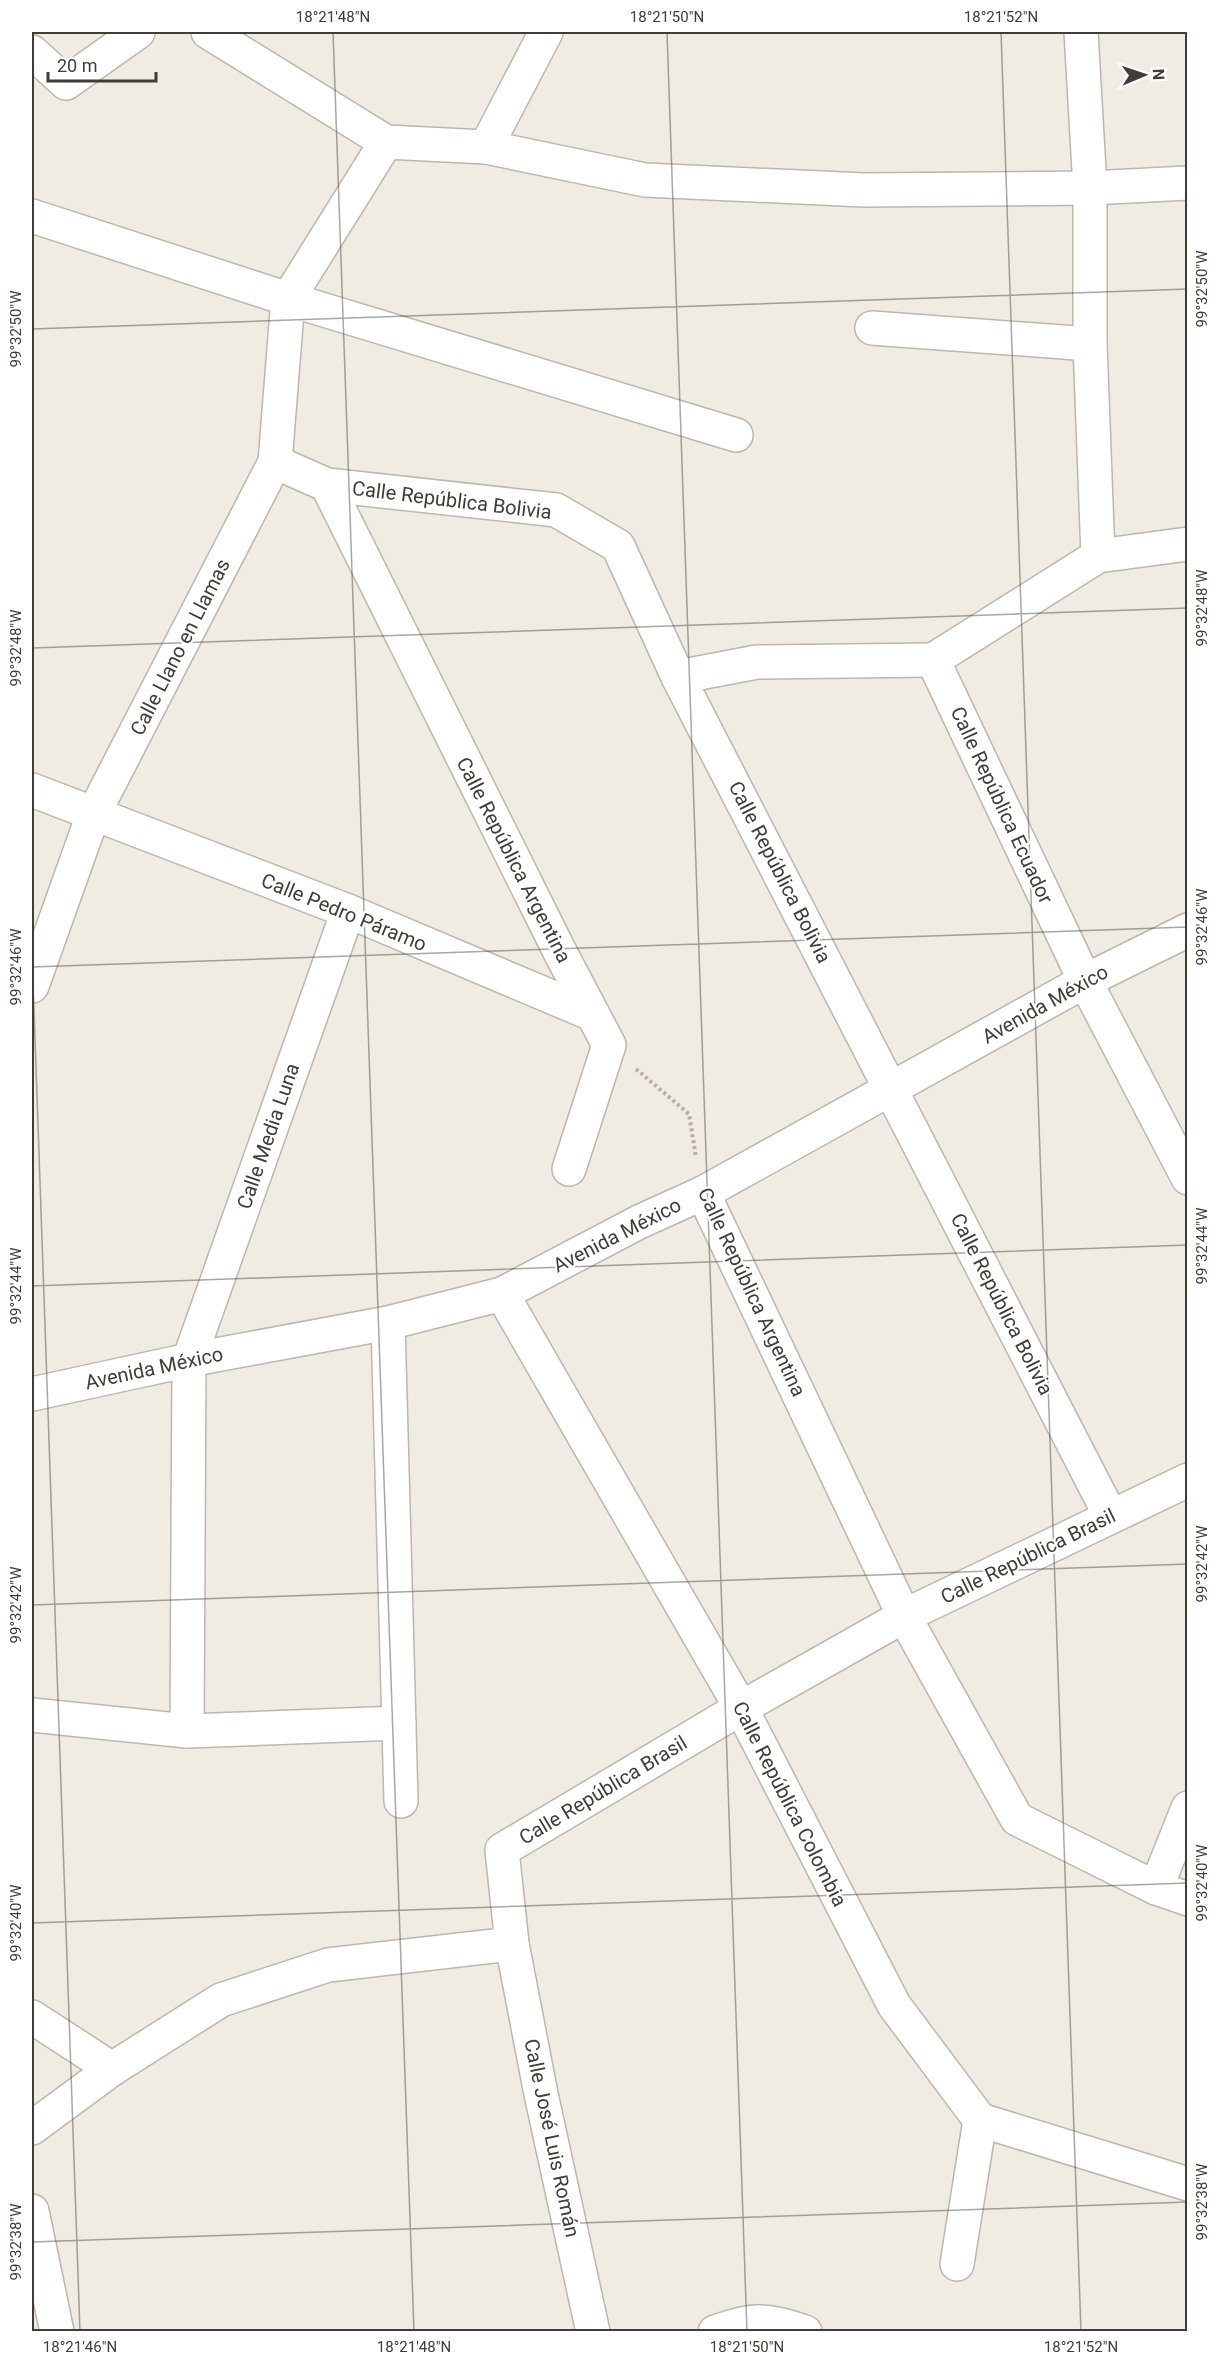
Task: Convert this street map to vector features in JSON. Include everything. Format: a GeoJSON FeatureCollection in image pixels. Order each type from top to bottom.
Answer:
{"type":"FeatureCollection","features":[{"type":"Feature","properties":{"kind":"street"},"geometry":{"type":"LineString","coordinates":[[32,52],[66,83],[138,32]]}},
{"type":"Feature","properties":{"kind":"street"},"geometry":{"type":"LineString","coordinates":[[208,32],[386,142],[486,147],[645,180],[864,190],[1090,188],[1188,183]]}},
{"type":"Feature","properties":{"kind":"street"},"geometry":{"type":"LineString","coordinates":[[486,147],[546,32]]}},
{"type":"Feature","properties":{"kind":"street"},"geometry":{"type":"LineString","coordinates":[[1081,32],[1090,188],[1090,344],[1098,556]]}},
{"type":"Feature","properties":{"kind":"street"},"geometry":{"type":"LineString","coordinates":[[288,299],[386,142]]}},
{"type":"Feature","properties":{"kind":"street"},"geometry":{"type":"LineString","coordinates":[[32,216],[288,299],[736,435]]}},
{"type":"Feature","properties":{"kind":"street","name":"Calle Llano en Llamas"},"geometry":{"type":"LineString","coordinates":[[32,986],[93,815],[275,462],[288,299]]}},
{"type":"Feature","properties":{"kind":"street"},"geometry":{"type":"LineString","coordinates":[[872,328],[1090,344]]}},
{"type":"Feature","properties":{"kind":"street","name":"Calle República Bolivia"},"geometry":{"type":"LineString","coordinates":[[275,462],[327,485],[556,510],[618,546],[678,677],[1110,1515]]}},
{"type":"Feature","properties":{"kind":"street","name":"Calle República Argentina"},"geometry":{"type":"LineString","coordinates":[[327,485],[609,1044]]}},
{"type":"Feature","properties":{"kind":"street"},"geometry":{"type":"LineString","coordinates":[[678,677],[756,662],[933,660],[1098,556],[1188,544]]}},
{"type":"Feature","properties":{"kind":"street","name":"Calle República Ecuador"},"geometry":{"type":"LineString","coordinates":[[933,660],[1085,981],[1188,1178]]}},
{"type":"Feature","properties":{"kind":"street","name":"Calle Pedro Páramo"},"geometry":{"type":"LineString","coordinates":[[32,790],[348,911],[592,1014]]}},
{"type":"Feature","properties":{"kind":"street","name":"Calle Media Luna"},"geometry":{"type":"LineString","coordinates":[[187,1731],[189,1360],[348,911]]}},
{"type":"Feature","properties":{"kind":"street","name":"Avenida México"},"geometry":{"type":"LineString","coordinates":[[32,1394],[189,1360],[388,1323],[502,1294],[639,1222],[703,1193],[1085,981],[1188,930]]}},
{"type":"Feature","properties":{"kind":"street"},"geometry":{"type":"LineString","coordinates":[[569,1169],[609,1044]]}},
{"type":"Feature","properties":{"kind":"street","name":"Calle República Argentina"},"geometry":{"type":"LineString","coordinates":[[703,1193],[904,1616],[1017,1819],[1156,1888],[1188,1899]]}},
{"type":"Feature","properties":{"kind":"street","name":"Calle República Colombia"},"geometry":{"type":"LineString","coordinates":[[502,1294],[741,1708],[894,2005],[980,2120]]}},
{"type":"Feature","properties":{"kind":"street"},"geometry":{"type":"LineString","coordinates":[[388,1323],[401,1801]]}},
{"type":"Feature","properties":{"kind":"street","name":"Calle República Brasil"},"geometry":{"type":"LineString","coordinates":[[512,1944],[502,1850],[741,1708],[904,1616],[1110,1515],[1188,1480]]}},
{"type":"Feature","properties":{"kind":"street"},"geometry":{"type":"LineString","coordinates":[[32,1715],[187,1731],[399,1723]]}},
{"type":"Feature","properties":{"kind":"street"},"geometry":{"type":"LineString","coordinates":[[1156,1888],[1188,1808]]}},
{"type":"Feature","properties":{"kind":"street"},"geometry":{"type":"LineString","coordinates":[[32,2128],[112,2069],[222,2000],[328,1965],[512,1944]]}},
{"type":"Feature","properties":{"kind":"street","name":"Calle José Luis Román"},"geometry":{"type":"LineString","coordinates":[[512,1944],[541,2094],[593,2331]]}},
{"type":"Feature","properties":{"kind":"street"},"geometry":{"type":"LineString","coordinates":[[32,2017],[112,2069]]}},
{"type":"Feature","properties":{"kind":"street"},"geometry":{"type":"LineString","coordinates":[[957,2264],[980,2120],[1188,2184]]}},
{"type":"Feature","properties":{"kind":"street"},"geometry":{"type":"LineString","coordinates":[[32,2211],[57,2331]]}},
{"type":"Feature","properties":{"kind":"street"},"geometry":{"type":"LineString","coordinates":[[715,2331],[744,2322],[772,2321],[806,2331]]}},
{"type":"Feature","properties":{"kind":"path","name":"Calle República Argentina"},"geometry":{"type":"LineString","coordinates":[[609,1044],[689,1114],[703,1193]]}}]}
